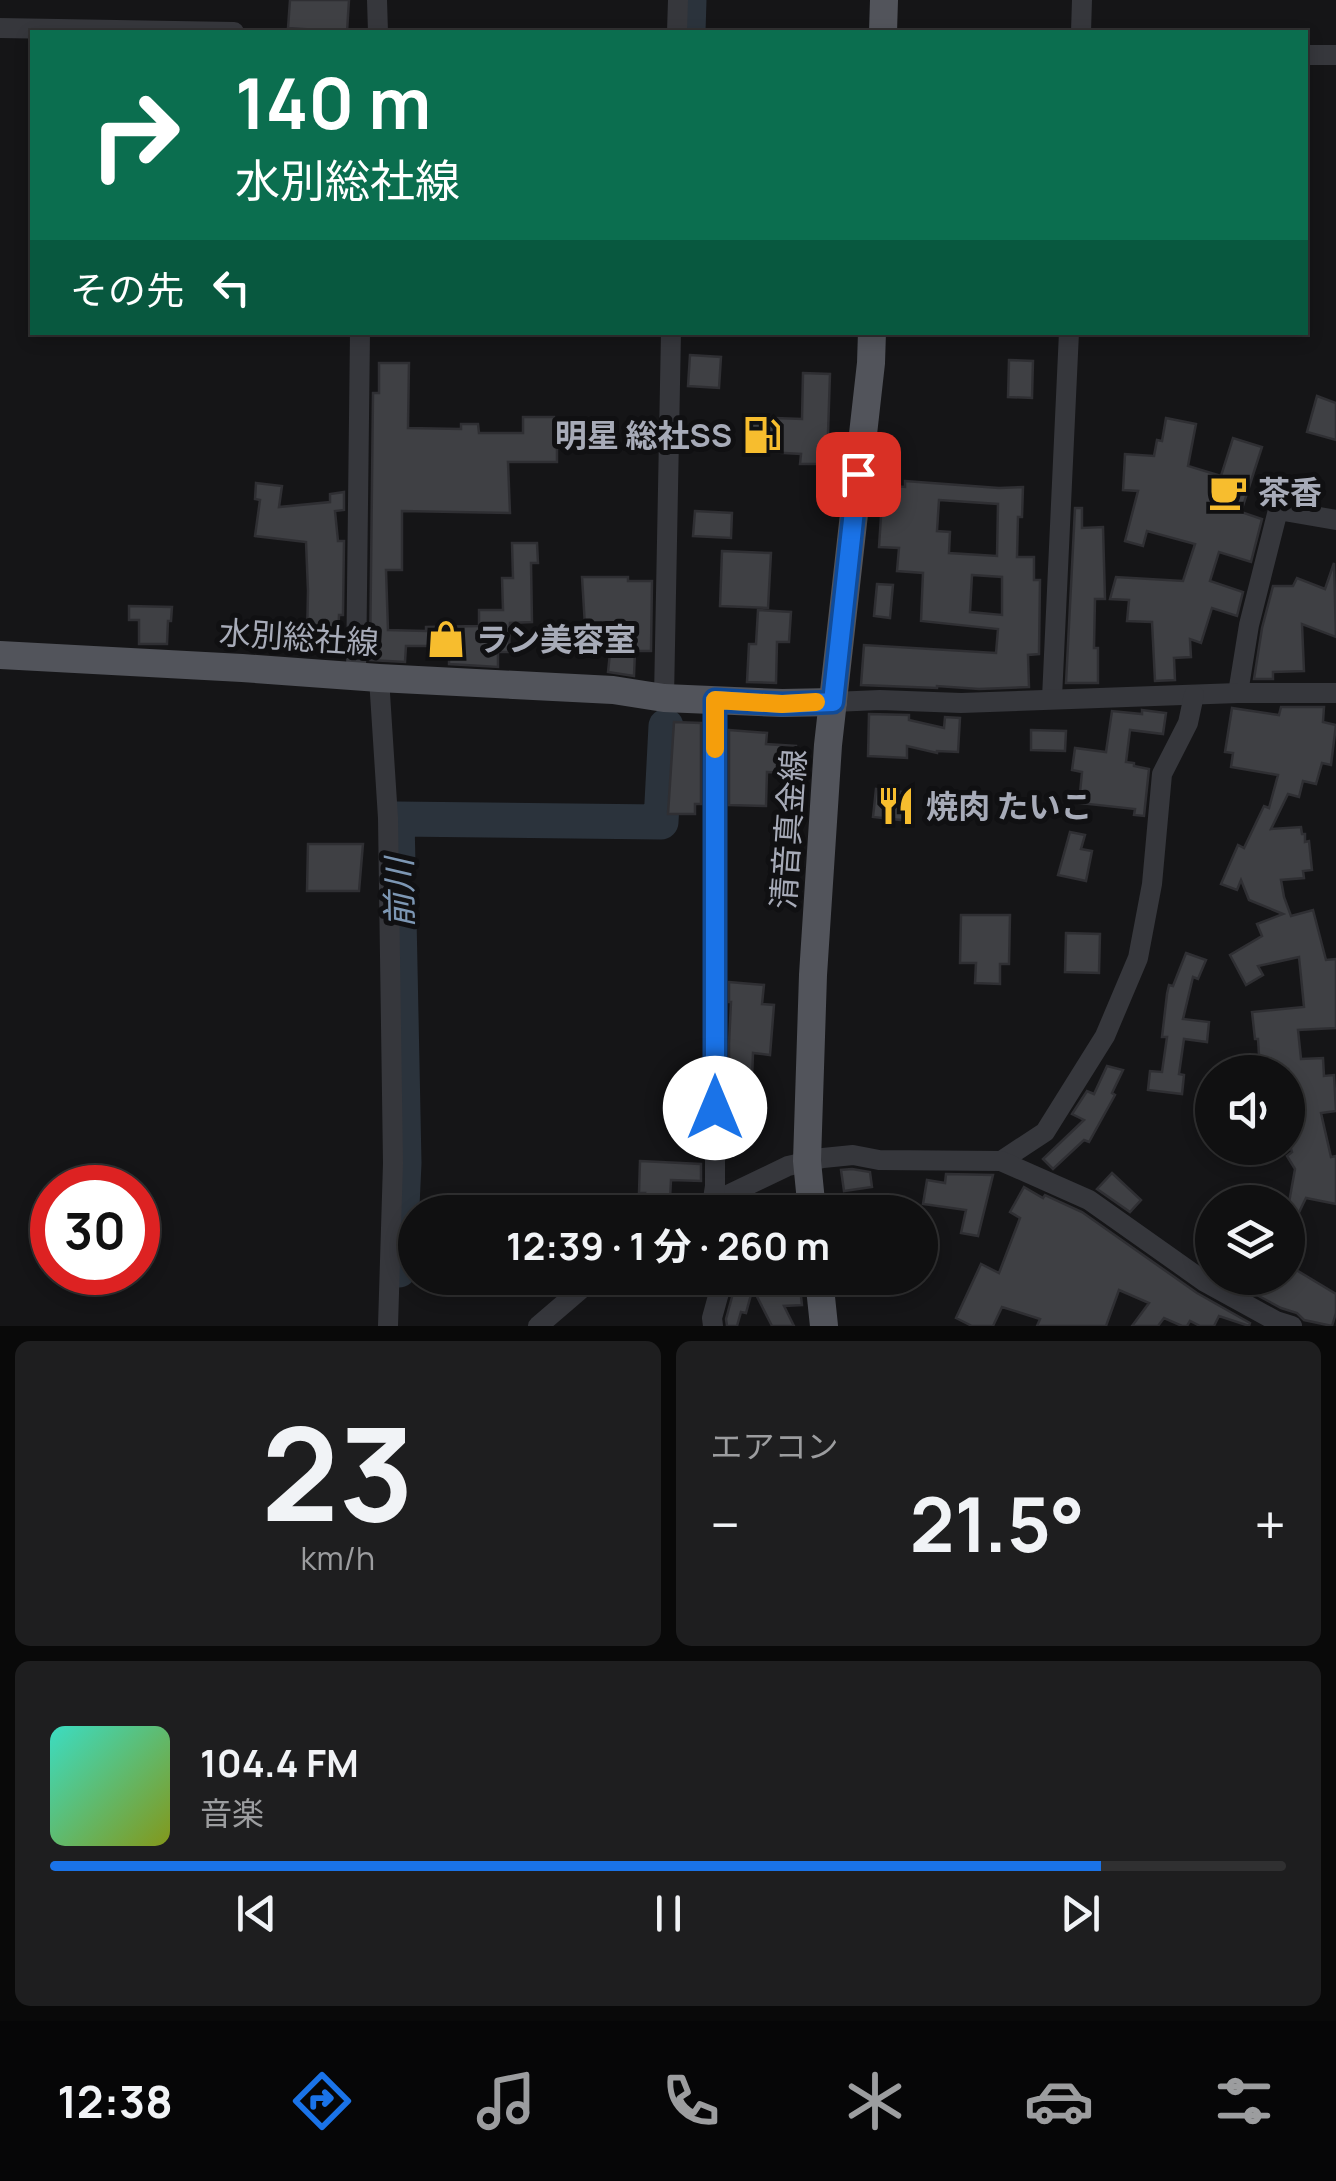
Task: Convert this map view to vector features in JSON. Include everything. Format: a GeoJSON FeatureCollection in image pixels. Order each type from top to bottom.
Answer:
{"type":"FeatureCollection","features":[{"type":"Feature","properties":{"kind":"main road"},"geometry":{"type":"LineString","coordinates":[[883,30],[884,0]]}},
{"type":"Feature","properties":{"kind":"main road","name":"清音真金線"},"geometry":{"type":"LineString","coordinates":[[810,1195],[806,1161],[813,975],[833,702],[872,335]]}},
{"type":"Feature","properties":{"kind":"main road","name":"水別総社線"},"geometry":{"type":"LineString","coordinates":[[0,655],[612,690],[664,698],[782,704],[833,702]]}},
{"type":"Feature","properties":{"kind":"main road"},"geometry":{"type":"LineString","coordinates":[[820,1295],[824,1326]]}},
{"type":"Feature","properties":{"kind":"street"},"geometry":{"type":"LineString","coordinates":[[378,0],[378,30]]}},
{"type":"Feature","properties":{"kind":"street"},"geometry":{"type":"LineString","coordinates":[[677,30],[678,0]]}},
{"type":"Feature","properties":{"kind":"street"},"geometry":{"type":"LineString","coordinates":[[1081,30],[1082,0]]}},
{"type":"Feature","properties":{"kind":"street"},"geometry":{"type":"LineString","coordinates":[[0,28],[117,30]]}},
{"type":"Feature","properties":{"kind":"street"},"geometry":{"type":"LineString","coordinates":[[1308,55],[1336,55]]}},
{"type":"Feature","properties":{"kind":"street"},"geometry":{"type":"LineString","coordinates":[[360,335],[368,678],[388,818],[393,1162],[388,1326]]}},
{"type":"Feature","properties":{"kind":"street"},"geometry":{"type":"LineString","coordinates":[[664,698],[671,335]]}},
{"type":"Feature","properties":{"kind":"street"},"geometry":{"type":"LineString","coordinates":[[1052,698],[1070,335]]}},
{"type":"Feature","properties":{"kind":"street"},"geometry":{"type":"LineString","coordinates":[[1238,693],[1249,625],[1278,510],[1336,520]]}},
{"type":"Feature","properties":{"kind":"street"},"geometry":{"type":"LineString","coordinates":[[833,702],[960,704],[1052,698],[1336,693]]}},
{"type":"Feature","properties":{"kind":"street"},"geometry":{"type":"LineString","coordinates":[[1001,1160],[1046,1132],[1105,1036],[1138,958],[1152,884],[1162,774],[1188,723],[1194,695]]}},
{"type":"Feature","properties":{"kind":"street"},"geometry":{"type":"LineString","coordinates":[[714,1195],[715,700]]}},
{"type":"Feature","properties":{"kind":"street"},"geometry":{"type":"LineString","coordinates":[[734,1195],[788,1166],[806,1161],[853,1155],[879,1160],[1001,1160],[1089,1200],[1205,1282],[1292,1326]]}},
{"type":"Feature","properties":{"kind":"street"},"geometry":{"type":"LineString","coordinates":[[538,1326],[574,1295]]}},
{"type":"Feature","properties":{"kind":"street"},"geometry":{"type":"LineString","coordinates":[[713,1326],[718,1295]]}},
{"type":"Feature","properties":{"kind":"building"},"geometry":{"type":"Polygon","coordinates":[[[290,0],[349,0],[347,30],[288,28],[290,0]]]}},
{"type":"Feature","properties":{"kind":"building"},"geometry":{"type":"Polygon","coordinates":[[[690,355],[721,357],[719,388],[688,386],[690,355]]]}},
{"type":"Feature","properties":{"kind":"building"},"geometry":{"type":"Polygon","coordinates":[[[1009,360],[1033,361],[1032,398],[1008,397],[1009,360]]]}},
{"type":"Feature","properties":{"kind":"building"},"geometry":{"type":"Polygon","coordinates":[[[379,363],[409,363],[408,428],[461,429],[461,424],[478,424],[479,433],[523,433],[523,417],[554,417],[557,462],[508,462],[510,513],[402,511],[402,570],[386,570],[388,630],[479,626],[479,610],[503,610],[502,578],[513,578],[512,543],[537,543],[538,563],[531,563],[532,622],[510,623],[509,652],[498,652],[498,667],[449,664],[449,646],[406,646],[405,662],[370,660],[373,393],[379,393],[379,363]]]}},
{"type":"Feature","properties":{"kind":"building"},"geometry":{"type":"Polygon","coordinates":[[[803,373],[830,374],[827,464],[800,464],[801,454],[750,451],[752,417],[802,419],[803,373]]]}},
{"type":"Feature","properties":{"kind":"building"},"geometry":{"type":"Polygon","coordinates":[[[1317,396],[1336,403],[1336,440],[1307,432],[1317,396]]]}},
{"type":"Feature","properties":{"kind":"building"},"geometry":{"type":"Polygon","coordinates":[[[1166,418],[1196,424],[1188,466],[1221,476],[1233,438],[1262,447],[1241,512],[1262,519],[1251,562],[1219,552],[1210,581],[1243,592],[1237,616],[1212,608],[1201,643],[1190,639],[1191,657],[1174,658],[1175,680],[1155,681],[1152,622],[1127,621],[1129,600],[1110,599],[1116,577],[1183,581],[1195,544],[1147,531],[1143,546],[1125,541],[1138,491],[1123,490],[1125,454],[1154,456],[1157,440],[1162,441],[1166,418]]]}},
{"type":"Feature","properties":{"kind":"building"},"geometry":{"type":"Polygon","coordinates":[[[905,481],[1023,487],[1017,557],[1034,557],[1034,580],[1040,580],[1039,654],[1028,655],[1029,687],[861,685],[864,645],[996,653],[998,629],[921,621],[923,573],[897,571],[899,548],[879,547],[883,485],[905,487],[905,481]],[[939,500],[937,531],[950,532],[949,553],[997,556],[998,504],[939,500]],[[972,575],[970,612],[1002,615],[1002,577],[972,575]]]}},
{"type":"Feature","properties":{"kind":"building"},"geometry":{"type":"Polygon","coordinates":[[[256,483],[282,486],[279,507],[330,502],[330,494],[344,492],[344,510],[335,511],[338,541],[344,541],[343,615],[339,615],[338,638],[307,637],[306,542],[255,536],[260,500],[255,499],[256,483]]]}},
{"type":"Feature","properties":{"kind":"building"},"geometry":{"type":"Polygon","coordinates":[[[1075,508],[1082,508],[1082,528],[1103,527],[1105,599],[1095,599],[1098,683],[1066,683],[1075,508]]]}},
{"type":"Feature","properties":{"kind":"building"},"geometry":{"type":"Polygon","coordinates":[[[695,511],[732,513],[731,538],[693,536],[695,511]]]}},
{"type":"Feature","properties":{"kind":"building"},"geometry":{"type":"Polygon","coordinates":[[[722,551],[771,553],[768,608],[720,606],[722,551]]]}},
{"type":"Feature","properties":{"kind":"building"},"geometry":{"type":"Polygon","coordinates":[[[1334,563],[1336,637],[1302,624],[1304,671],[1273,672],[1273,679],[1254,679],[1273,586],[1293,586],[1297,578],[1325,589],[1334,563]]]}},
{"type":"Feature","properties":{"kind":"building"},"geometry":{"type":"Polygon","coordinates":[[[582,577],[652,581],[651,651],[635,651],[634,676],[608,672],[610,653],[570,654],[570,626],[585,626],[582,577]]]}},
{"type":"Feature","properties":{"kind":"building"},"geometry":{"type":"Polygon","coordinates":[[[877,584],[893,585],[890,618],[874,616],[877,584]]]}},
{"type":"Feature","properties":{"kind":"building"},"geometry":{"type":"Polygon","coordinates":[[[129,606],[172,607],[167,644],[139,644],[139,620],[129,620],[129,606]]]}},
{"type":"Feature","properties":{"kind":"building"},"geometry":{"type":"Polygon","coordinates":[[[758,610],[791,612],[789,642],[777,642],[776,683],[747,682],[749,644],[756,644],[758,610]]]}},
{"type":"Feature","properties":{"kind":"building"},"geometry":{"type":"Polygon","coordinates":[[[1281,707],[1324,707],[1323,722],[1336,725],[1331,765],[1322,763],[1316,784],[1303,781],[1299,797],[1288,794],[1271,829],[1301,827],[1305,842],[1309,841],[1312,870],[1303,871],[1304,878],[1281,880],[1284,897],[1291,916],[1313,910],[1326,960],[1336,959],[1336,1028],[1298,1030],[1301,1055],[1259,1055],[1252,1012],[1304,1007],[1299,957],[1258,966],[1263,975],[1246,985],[1230,955],[1262,936],[1257,924],[1283,914],[1249,900],[1241,880],[1237,890],[1221,884],[1238,845],[1244,848],[1264,806],[1269,808],[1278,775],[1231,767],[1233,753],[1225,752],[1232,708],[1279,715],[1281,707]]]}},
{"type":"Feature","properties":{"kind":"building"},"geometry":{"type":"Polygon","coordinates":[[[1142,710],[1166,713],[1163,734],[1130,730],[1126,762],[1149,769],[1144,816],[1134,815],[1135,809],[1079,803],[1082,772],[1072,770],[1075,748],[1106,752],[1112,711],[1142,714],[1142,710]]]}},
{"type":"Feature","properties":{"kind":"building"},"geometry":{"type":"Polygon","coordinates":[[[869,714],[909,715],[909,720],[944,728],[945,717],[960,718],[958,752],[937,753],[907,746],[907,758],[868,756],[869,714]]]}},
{"type":"Feature","properties":{"kind":"building"},"geometry":{"type":"Polygon","coordinates":[[[674,722],[701,723],[701,804],[695,804],[695,814],[668,814],[674,722]]]}},
{"type":"Feature","properties":{"kind":"building"},"geometry":{"type":"Polygon","coordinates":[[[729,730],[767,733],[766,744],[796,746],[795,773],[767,772],[766,806],[729,805],[729,730]]]}},
{"type":"Feature","properties":{"kind":"building"},"geometry":{"type":"Polygon","coordinates":[[[1031,730],[1066,731],[1065,751],[1031,750],[1031,730]]]}},
{"type":"Feature","properties":{"kind":"building"},"geometry":{"type":"Polygon","coordinates":[[[876,789],[913,793],[910,821],[873,817],[876,789]]]}},
{"type":"Feature","properties":{"kind":"building"},"geometry":{"type":"Polygon","coordinates":[[[1070,832],[1085,835],[1081,849],[1092,851],[1086,881],[1058,875],[1070,832]]]}},
{"type":"Feature","properties":{"kind":"building"},"geometry":{"type":"Polygon","coordinates":[[[308,844],[363,844],[359,891],[307,891],[308,844]]]}},
{"type":"Feature","properties":{"kind":"building"},"geometry":{"type":"Polygon","coordinates":[[[961,915],[1010,915],[1009,964],[1000,964],[1000,984],[975,983],[976,963],[960,963],[961,915]]]}},
{"type":"Feature","properties":{"kind":"building"},"geometry":{"type":"Polygon","coordinates":[[[1066,933],[1100,934],[1099,973],[1065,972],[1066,933]]]}},
{"type":"Feature","properties":{"kind":"building"},"geometry":{"type":"Polygon","coordinates":[[[1186,953],[1206,960],[1198,979],[1193,977],[1183,1019],[1209,1022],[1207,1042],[1184,1039],[1179,1074],[1184,1075],[1182,1094],[1148,1090],[1150,1071],[1162,1072],[1167,994],[1186,953]]]}},
{"type":"Feature","properties":{"kind":"building"},"geometry":{"type":"Polygon","coordinates":[[[729,982],[764,985],[762,1004],[774,1005],[770,1055],[753,1053],[752,1080],[747,1080],[745,1113],[751,1113],[752,1144],[744,1147],[729,1147],[729,982]]]}},
{"type":"Feature","properties":{"kind":"building"},"geometry":{"type":"Polygon","coordinates":[[[1323,1058],[1324,1076],[1334,1075],[1336,1111],[1321,1113],[1331,1157],[1336,1156],[1336,1204],[1305,1200],[1305,1185],[1292,1185],[1293,1165],[1305,1165],[1305,1059],[1323,1058]]]}},
{"type":"Feature","properties":{"kind":"building"},"geometry":{"type":"Polygon","coordinates":[[[1107,1066],[1123,1070],[1112,1093],[1115,1095],[1089,1142],[1084,1140],[1053,1169],[1043,1159],[1084,1120],[1072,1114],[1087,1091],[1094,1094],[1107,1066]]]}},
{"type":"Feature","properties":{"kind":"building"},"geometry":{"type":"Polygon","coordinates":[[[640,1161],[701,1164],[701,1181],[671,1180],[670,1195],[639,1193],[640,1161]]]}},
{"type":"Feature","properties":{"kind":"building"},"geometry":{"type":"Polygon","coordinates":[[[841,1170],[870,1172],[872,1187],[844,1191],[841,1170]]]}},
{"type":"Feature","properties":{"kind":"building"},"geometry":{"type":"Polygon","coordinates":[[[1112,1173],[1141,1200],[1130,1212],[1097,1189],[1112,1173]]]}},
{"type":"Feature","properties":{"kind":"building"},"geometry":{"type":"Polygon","coordinates":[[[946,1174],[993,1175],[978,1236],[961,1233],[966,1210],[938,1206],[938,1195],[924,1195],[927,1180],[945,1183],[946,1174]]]}},
{"type":"Feature","properties":{"kind":"building"},"geometry":{"type":"Polygon","coordinates":[[[1024,1187],[1082,1212],[1195,1295],[1250,1323],[1249,1326],[1219,1316],[1214,1326],[1190,1321],[1182,1326],[1164,1318],[1158,1326],[1132,1326],[1149,1303],[1119,1290],[1106,1326],[1037,1326],[1040,1319],[1002,1307],[993,1326],[972,1326],[956,1318],[981,1264],[999,1273],[1020,1218],[1010,1212],[1024,1187]]]}},
{"type":"Feature","properties":{"kind":"building"},"geometry":{"type":"Polygon","coordinates":[[[1305,1275],[1336,1294],[1332,1326],[1304,1320],[1257,1295],[1305,1295],[1305,1275]]]}},
{"type":"Feature","properties":{"kind":"building"},"geometry":{"type":"Polygon","coordinates":[[[733,1295],[751,1295],[737,1326],[727,1326],[733,1295]]]}},
{"type":"Feature","properties":{"kind":"building"},"geometry":{"type":"Polygon","coordinates":[[[756,1295],[801,1295],[802,1305],[784,1306],[794,1326],[772,1326],[756,1295]]]}},
{"type":"Feature","properties":{"kind":"waterway","name":"前川"},"geometry":{"type":"LineString","coordinates":[[688,30],[689,0]]}},
{"type":"Feature","properties":{"kind":"waterway","name":"前川"},"geometry":{"type":"LineString","coordinates":[[398,865],[397,819],[661,822],[666,726]]}},
{"type":"Feature","properties":{"kind":"waterway","name":"前川"},"geometry":{"type":"LineString","coordinates":[[399,917],[403,1195]]}},
{"type":"Feature","properties":{"kind":"slow traffic"},"geometry":{"type":"LineString","coordinates":[[715,749],[715,700],[816,702]]}},
{"type":"Feature","properties":{"kind":"place","name":"明星 総社SS"},"geometry":{"type":"Point","coordinates":[762,435]}},
{"type":"Feature","properties":{"kind":"place","name":"茶香"},"geometry":{"type":"Point","coordinates":[1228,492]}},
{"type":"Feature","properties":{"kind":"place","name":"ラン美容室"},"geometry":{"type":"Point","coordinates":[446,639]}},
{"type":"Feature","properties":{"kind":"place","name":"焼肉 たいこ"},"geometry":{"type":"Point","coordinates":[896,806]}},
{"type":"Feature","properties":{"kind":"route"},"geometry":{"type":"LineString","coordinates":[[715,1108],[715,700],[833,702],[858,474]]}}]}
